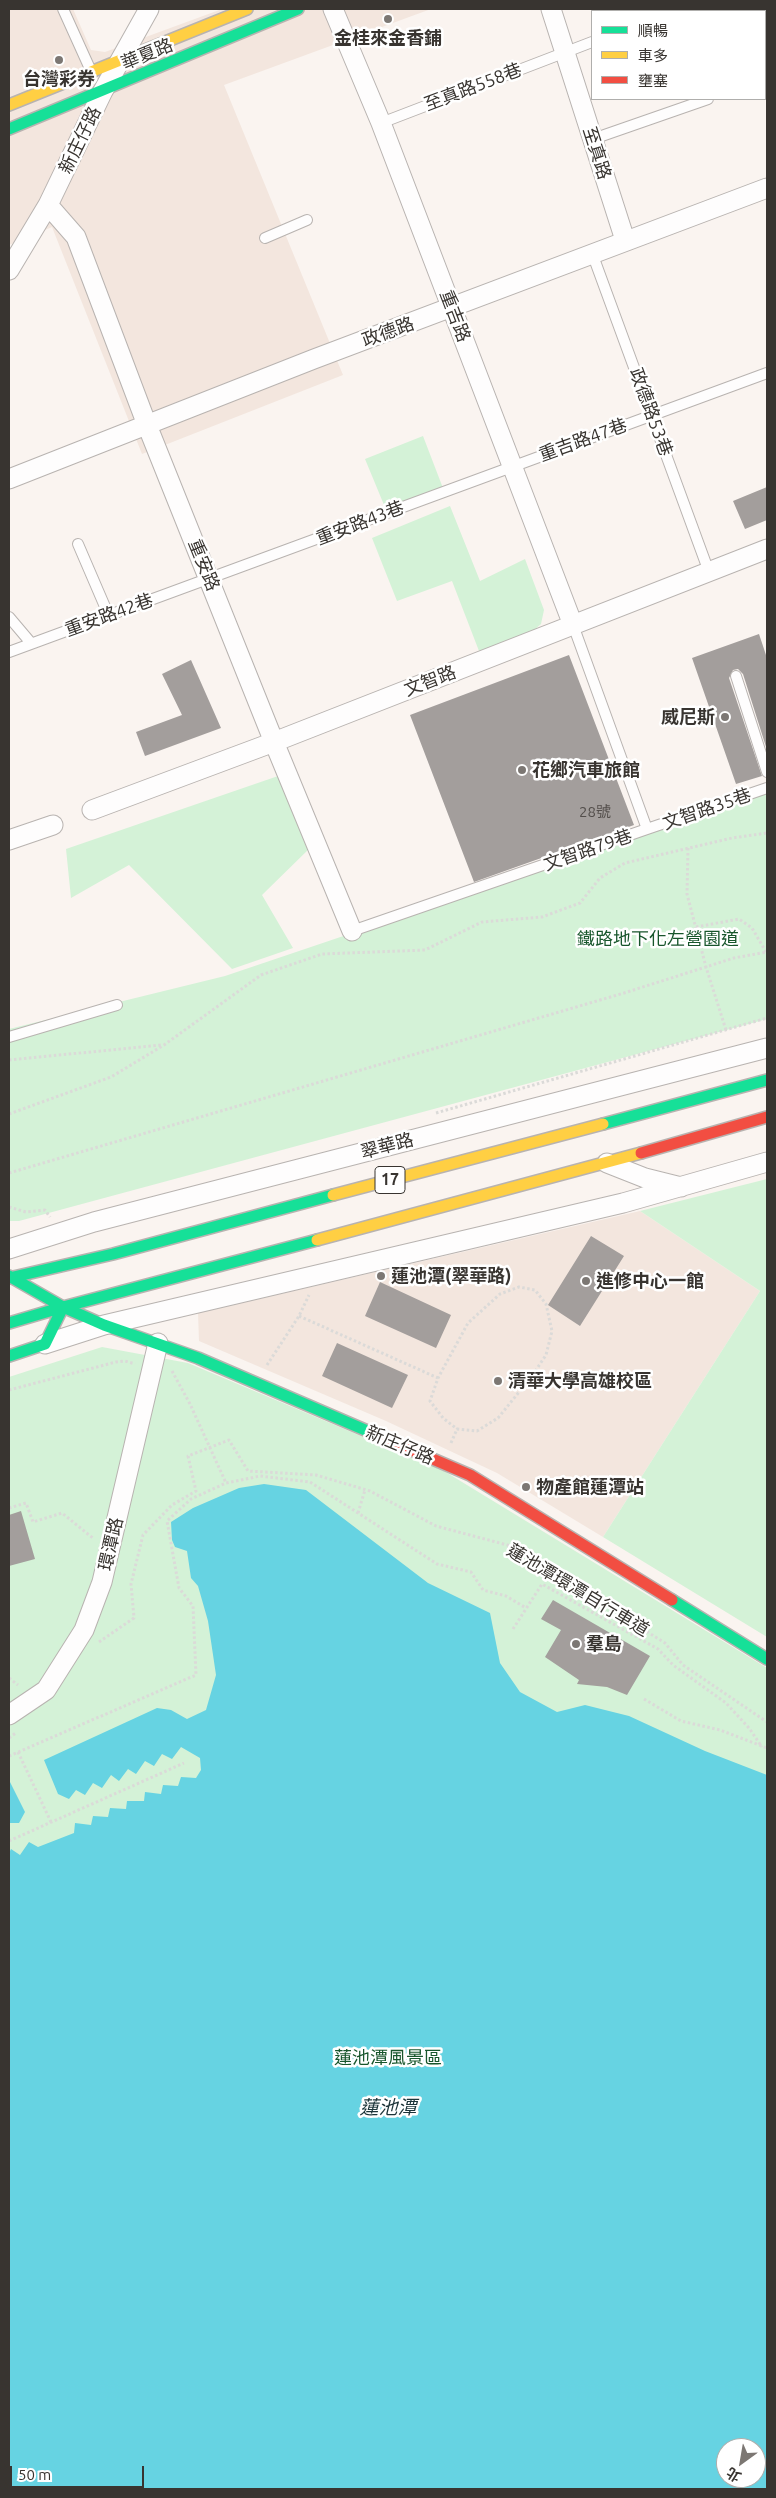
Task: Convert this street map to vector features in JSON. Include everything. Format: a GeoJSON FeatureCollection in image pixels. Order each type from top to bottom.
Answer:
{"type":"FeatureCollection","features":[{"type":"Feature","properties":{"kind":"main road","name":"華夏路"},"geometry":{"type":"LineString","coordinates":[[9,105],[246,9]]}},
{"type":"Feature","properties":{"kind":"main road","name":"華夏路"},"geometry":{"type":"LineString","coordinates":[[9,129],[298,9]]}},
{"type":"Feature","properties":{"kind":"main road","name":"翠華路"},"geometry":{"type":"LineString","coordinates":[[10,1277],[114,1254],[767,1080]]}},
{"type":"Feature","properties":{"kind":"main road","name":"17"},"geometry":{"type":"LineString","coordinates":[[63,1307],[607,1163],[767,1118]]}},
{"type":"Feature","properties":{"kind":"main road","name":"新庄仔路"},"geometry":{"type":"LineString","coordinates":[[10,1277],[63,1307],[104,1326],[198,1358],[470,1475],[767,1659]]}},
{"type":"Feature","properties":{"kind":"main road"},"geometry":{"type":"LineString","coordinates":[[9,1323],[63,1307]]}},
{"type":"Feature","properties":{"kind":"main road"},"geometry":{"type":"LineString","coordinates":[[9,1356],[45,1344],[63,1307]]}},
{"type":"Feature","properties":{"kind":"street","name":"新庄仔路"},"geometry":{"type":"LineString","coordinates":[[12,261],[48,205],[103,91],[149,9]]}},
{"type":"Feature","properties":{"kind":"street","name":"重吉路"},"geometry":{"type":"LineString","coordinates":[[333,9],[381,123],[573,625]]}},
{"type":"Feature","properties":{"kind":"street","name":"至真路"},"geometry":{"type":"LineString","coordinates":[[551,9],[625,240]]}},
{"type":"Feature","properties":{"kind":"street","name":"政德路"},"geometry":{"type":"LineString","coordinates":[[9,480],[625,240],[767,188]]}},
{"type":"Feature","properties":{"kind":"street","name":"重安路"},"geometry":{"type":"LineString","coordinates":[[48,205],[76,237],[147,425],[352,931]]}},
{"type":"Feature","properties":{"kind":"street","name":"文智路"},"geometry":{"type":"LineString","coordinates":[[92,810],[274,742],[767,549]]}},
{"type":"Feature","properties":{"kind":"street"},"geometry":{"type":"LineString","coordinates":[[9,840],[53,825]]}},
{"type":"Feature","properties":{"kind":"street","name":"翠華路"},"geometry":{"type":"LineString","coordinates":[[9,1249],[94,1222],[767,1048]]}},
{"type":"Feature","properties":{"kind":"street"},"geometry":{"type":"LineString","coordinates":[[623,1203],[671,1144]]}},
{"type":"Feature","properties":{"kind":"street"},"geometry":{"type":"LineString","coordinates":[[45,1344],[104,1326],[623,1203],[767,1162]]}},
{"type":"Feature","properties":{"kind":"street"},"geometry":{"type":"LineString","coordinates":[[607,1163],[645,1178],[682,1187]]}},
{"type":"Feature","properties":{"kind":"street","name":"環潭路"},"geometry":{"type":"LineString","coordinates":[[9,1716],[46,1690],[84,1630],[102,1582],[158,1343]]}},
{"type":"Feature","properties":{"kind":"lane"},"geometry":{"type":"LineString","coordinates":[[63,9],[92,72],[103,91]]}},
{"type":"Feature","properties":{"kind":"lane","name":"至真路558巷"},"geometry":{"type":"LineString","coordinates":[[381,123],[591,42]]}},
{"type":"Feature","properties":{"kind":"lane"},"geometry":{"type":"LineString","coordinates":[[593,140],[705,100]]}},
{"type":"Feature","properties":{"kind":"lane"},"geometry":{"type":"LineString","coordinates":[[266,238],[306,220]]}},
{"type":"Feature","properties":{"kind":"lane","name":"政德路53巷"},"geometry":{"type":"LineString","coordinates":[[592,253],[709,572]]}},
{"type":"Feature","properties":{"kind":"lane","name":"重吉路47巷"},"geometry":{"type":"LineString","coordinates":[[511,466],[767,373]]}},
{"type":"Feature","properties":{"kind":"lane","name":"重安路43巷"},"geometry":{"type":"LineString","coordinates":[[210,579],[511,466]]}},
{"type":"Feature","properties":{"kind":"lane"},"geometry":{"type":"LineString","coordinates":[[78,544],[109,616]]}},
{"type":"Feature","properties":{"kind":"lane","name":"重安路42巷"},"geometry":{"type":"LineString","coordinates":[[9,652],[210,579]]}},
{"type":"Feature","properties":{"kind":"lane"},"geometry":{"type":"LineString","coordinates":[[9,617],[31,643]]}},
{"type":"Feature","properties":{"kind":"lane","name":"文智路79巷"},"geometry":{"type":"LineString","coordinates":[[352,931],[647,829],[573,625]]}},
{"type":"Feature","properties":{"kind":"lane"},"geometry":{"type":"LineString","coordinates":[[736,676],[767,772]]}},
{"type":"Feature","properties":{"kind":"lane","name":"文智路35巷"},"geometry":{"type":"LineString","coordinates":[[647,829],[767,788]]}},
{"type":"Feature","properties":{"kind":"lane"},"geometry":{"type":"LineString","coordinates":[[9,1037],[117,1005]]}},
{"type":"Feature","properties":{"kind":"path"},"geometry":{"type":"LineString","coordinates":[[9,1114],[111,1077],[164,1045],[261,975],[322,954],[425,950],[482,922],[542,917],[580,903],[600,878],[625,862],[732,838],[767,833]]}},
{"type":"Feature","properties":{"kind":"path"},"geometry":{"type":"LineString","coordinates":[[688,848],[687,894],[706,967],[726,1030]]}},
{"type":"Feature","properties":{"kind":"path"},"geometry":{"type":"LineString","coordinates":[[9,1174],[706,967],[767,952],[752,928],[739,920],[696,927]]}},
{"type":"Feature","properties":{"kind":"path"},"geometry":{"type":"LineString","coordinates":[[9,1060],[164,1045]]}},
{"type":"Feature","properties":{"kind":"path"},"geometry":{"type":"LineString","coordinates":[[9,1208],[26,1212],[45,1210],[55,1222]]}},
{"type":"Feature","properties":{"kind":"path"},"geometry":{"type":"LineString","coordinates":[[519,1288],[535,1290],[546,1304],[552,1331],[546,1355],[532,1376],[498,1418],[477,1431],[457,1429],[443,1418],[430,1401],[438,1378],[468,1323],[500,1294],[519,1288]]}},
{"type":"Feature","properties":{"kind":"path"},"geometry":{"type":"LineString","coordinates":[[266,1365],[299,1316],[309,1295]]}},
{"type":"Feature","properties":{"kind":"path"},"geometry":{"type":"LineString","coordinates":[[299,1316],[438,1378]]}},
{"type":"Feature","properties":{"kind":"path"},"geometry":{"type":"LineString","coordinates":[[9,1390],[116,1362],[125,1361],[140,1366]]}},
{"type":"Feature","properties":{"kind":"path"},"geometry":{"type":"LineString","coordinates":[[172,1371],[226,1483]]}},
{"type":"Feature","properties":{"kind":"path"},"geometry":{"type":"LineString","coordinates":[[451,1443],[457,1429]]}},
{"type":"Feature","properties":{"kind":"path","name":"蓮池潭環潭自行車道"},"geometry":{"type":"LineString","coordinates":[[196,1491],[188,1456],[229,1440],[248,1471],[316,1475],[365,1490],[436,1526],[511,1546],[665,1643],[683,1665],[767,1722]]}},
{"type":"Feature","properties":{"kind":"path"},"geometry":{"type":"LineString","coordinates":[[9,1756],[196,1675],[193,1606],[179,1588],[167,1521],[191,1499],[226,1483],[260,1476],[310,1482],[438,1564],[471,1572],[483,1590],[506,1596],[526,1608]]}},
{"type":"Feature","properties":{"kind":"path"},"geometry":{"type":"LineString","coordinates":[[358,1513],[365,1490]]}},
{"type":"Feature","properties":{"kind":"path"},"geometry":{"type":"LineString","coordinates":[[9,1508],[26,1503],[33,1522],[62,1513],[95,1539]]}},
{"type":"Feature","properties":{"kind":"path"},"geometry":{"type":"LineString","coordinates":[[513,1629],[542,1584],[658,1649],[673,1665],[726,1703],[762,1747]]}},
{"type":"Feature","properties":{"kind":"path"},"geometry":{"type":"LineString","coordinates":[[673,1665],[683,1665]]}},
{"type":"Feature","properties":{"kind":"path"},"geometry":{"type":"LineString","coordinates":[[9,1678],[18,1685]]}},
{"type":"Feature","properties":{"kind":"path"},"geometry":{"type":"LineString","coordinates":[[644,1698],[681,1721],[720,1730],[767,1748]]}},
{"type":"Feature","properties":{"kind":"path"},"geometry":{"type":"LineString","coordinates":[[18,1752],[51,1822]]}},
{"type":"Feature","properties":{"kind":"path"},"geometry":{"type":"LineString","coordinates":[[9,1841],[184,1762]]}},
{"type":"Feature","properties":{"kind":"shaded area"},"geometry":{"type":"Polygon","coordinates":[[[11,9],[73,9],[91,50],[105,52],[222,9],[431,9],[224,85],[343,375],[142,454],[52,227],[9,245],[9,11],[11,9]]]}},
{"type":"Feature","properties":{"kind":"shaded area","name":"清華大學高雄校區"},"geometry":{"type":"Polygon","coordinates":[[[640,1211],[760,1291],[603,1537],[497,1473],[386,1421],[199,1341],[198,1313],[640,1211]]]}},
{"type":"Feature","properties":{"kind":"green space"},"geometry":{"type":"Polygon","coordinates":[[[423,436],[446,496],[389,517],[365,459],[423,436]]]}},
{"type":"Feature","properties":{"kind":"green space"},"geometry":{"type":"Polygon","coordinates":[[[450,506],[480,581],[525,559],[544,610],[541,624],[533,631],[479,651],[452,581],[397,601],[372,538],[450,506]]]}},
{"type":"Feature","properties":{"kind":"green space"},"geometry":{"type":"Polygon","coordinates":[[[281,775],[310,848],[262,895],[293,948],[232,969],[129,865],[71,898],[66,849],[281,775]]]}},
{"type":"Feature","properties":{"kind":"green space","name":"鐵路地下化左營園道"},"geometry":{"type":"Polygon","coordinates":[[[767,793],[767,1019],[19,1221],[9,1221],[9,1029],[225,976],[767,793]]]}},
{"type":"Feature","properties":{"kind":"green space"},"geometry":{"type":"Polygon","coordinates":[[[767,1179],[767,1637],[603,1537],[760,1291],[640,1211],[767,1179]]]}},
{"type":"Feature","properties":{"kind":"green space","name":"蓮池潭"},"geometry":{"type":"Polygon","coordinates":[[[102,1347],[188,1363],[444,1471],[767,1668],[767,2489],[9,2489],[9,1377],[102,1347]]]}},
{"type":"Feature","properties":{"kind":"water","name":"蓮池潭"},"geometry":{"type":"Polygon","coordinates":[[[264,1484],[306,1490],[428,1583],[490,1613],[500,1663],[520,1692],[557,1712],[585,1705],[629,1716],[705,1751],[767,1775],[767,2489],[9,2489],[9,1853],[11,1849],[20,1855],[29,1842],[38,1847],[74,1833],[75,1823],[91,1825],[93,1816],[108,1817],[110,1808],[126,1809],[127,1801],[144,1801],[145,1792],[161,1794],[163,1785],[178,1786],[181,1777],[196,1778],[201,1770],[200,1758],[181,1747],[172,1759],[162,1754],[154,1766],[145,1761],[136,1774],[128,1769],[119,1781],[111,1775],[102,1788],[93,1783],[85,1795],[76,1790],[69,1799],[58,1794],[44,1760],[157,1708],[171,1710],[187,1719],[206,1710],[216,1675],[208,1621],[198,1586],[191,1578],[187,1551],[175,1547],[172,1540],[171,1522],[193,1508],[239,1488],[264,1484]]]}},
{"type":"Feature","properties":{"kind":"water"},"geometry":{"type":"Polygon","coordinates":[[[9,1780],[25,1812],[19,1823],[9,1823],[9,1780]]]}},
{"type":"Feature","properties":{"kind":"building"},"geometry":{"type":"Polygon","coordinates":[[[767,487],[767,520],[745,529],[733,501],[767,487]]]}},
{"type":"Feature","properties":{"kind":"building"},"geometry":{"type":"Polygon","coordinates":[[[759,634],[767,658],[767,750],[743,674],[738,669],[733,670],[729,678],[762,776],[736,784],[692,658],[759,634]]]}},
{"type":"Feature","properties":{"kind":"building","name":"花鄉汽車旅館"},"geometry":{"type":"Polygon","coordinates":[[[569,655],[634,825],[474,882],[410,715],[569,655]]]}},
{"type":"Feature","properties":{"kind":"building"},"geometry":{"type":"Polygon","coordinates":[[[191,660],[221,728],[145,756],[136,732],[182,715],[162,674],[191,660]]]}},
{"type":"Feature","properties":{"kind":"building","name":"進修中心一館"},"geometry":{"type":"Polygon","coordinates":[[[591,1236],[624,1256],[580,1326],[548,1305],[591,1236]]]}},
{"type":"Feature","properties":{"kind":"building"},"geometry":{"type":"Polygon","coordinates":[[[380,1282],[451,1315],[436,1348],[365,1316],[380,1282]]]}},
{"type":"Feature","properties":{"kind":"building"},"geometry":{"type":"Polygon","coordinates":[[[337,1343],[408,1375],[392,1408],[322,1376],[337,1343]]]}},
{"type":"Feature","properties":{"kind":"building"},"geometry":{"type":"Polygon","coordinates":[[[21,1511],[35,1559],[9,1566],[9,1515],[21,1511]]]}},
{"type":"Feature","properties":{"kind":"building"},"geometry":{"type":"Polygon","coordinates":[[[553,1600],[650,1656],[627,1695],[607,1687],[577,1684],[579,1680],[545,1657],[561,1630],[541,1619],[553,1600]]]}},
{"type":"Feature","properties":{"kind":"traffic: fast"},"geometry":{"type":"LineString","coordinates":[[9,129],[298,9]]}},
{"type":"Feature","properties":{"kind":"traffic: fast"},"geometry":{"type":"LineString","coordinates":[[603,1124],[767,1080]]}},
{"type":"Feature","properties":{"kind":"traffic: fast"},"geometry":{"type":"LineString","coordinates":[[9,1278],[113,1254],[333,1195]]}},
{"type":"Feature","properties":{"kind":"traffic: fast"},"geometry":{"type":"LineString","coordinates":[[9,1356],[45,1344],[63,1307],[317,1240]]}},
{"type":"Feature","properties":{"kind":"traffic: fast"},"geometry":{"type":"LineString","coordinates":[[9,1276],[63,1307],[104,1325],[198,1358],[386,1439]]}},
{"type":"Feature","properties":{"kind":"traffic: fast"},"geometry":{"type":"LineString","coordinates":[[9,1323],[63,1307]]}},
{"type":"Feature","properties":{"kind":"traffic: fast"},"geometry":{"type":"LineString","coordinates":[[672,1600],[767,1659]]}},
{"type":"Feature","properties":{"kind":"traffic: slow"},"geometry":{"type":"LineString","coordinates":[[9,105],[247,9]]}},
{"type":"Feature","properties":{"kind":"traffic: slow"},"geometry":{"type":"LineString","coordinates":[[333,1195],[603,1124]]}},
{"type":"Feature","properties":{"kind":"traffic: slow"},"geometry":{"type":"LineString","coordinates":[[317,1240],[641,1153]]}},
{"type":"Feature","properties":{"kind":"traffic: jam"},"geometry":{"type":"LineString","coordinates":[[641,1153],[767,1117]]}},
{"type":"Feature","properties":{"kind":"traffic: jam"},"geometry":{"type":"LineString","coordinates":[[386,1439],[470,1475],[672,1600]]}},
{"type":"Feature","properties":{"kind":"place","name":"金桂來金香鋪"},"geometry":{"type":"Point","coordinates":[388,19]}},
{"type":"Feature","properties":{"kind":"place","name":"台灣彩券"},"geometry":{"type":"Point","coordinates":[59,60]}},
{"type":"Feature","properties":{"kind":"place","name":"威尼斯"},"geometry":{"type":"Point","coordinates":[725,717]}},
{"type":"Feature","properties":{"kind":"place","name":"花鄉汽車旅館"},"geometry":{"type":"Point","coordinates":[522,770]}},
{"type":"Feature","properties":{"kind":"place","name":"蓮池潭(翠華路)"},"geometry":{"type":"Point","coordinates":[381,1276]}},
{"type":"Feature","properties":{"kind":"place","name":"進修中心一館"},"geometry":{"type":"Point","coordinates":[586,1281]}},
{"type":"Feature","properties":{"kind":"place","name":"清華大學高雄校區"},"geometry":{"type":"Point","coordinates":[498,1381]}},
{"type":"Feature","properties":{"kind":"place","name":"物產館蓮潭站"},"geometry":{"type":"Point","coordinates":[526,1487]}},
{"type":"Feature","properties":{"kind":"place","name":"羣島"},"geometry":{"type":"Point","coordinates":[576,1644]}},
{"type":"Feature","properties":{"kind":"park label","name":"蓮池潭風景區"},"geometry":{"type":"Point","coordinates":[388,2058]}}]}
